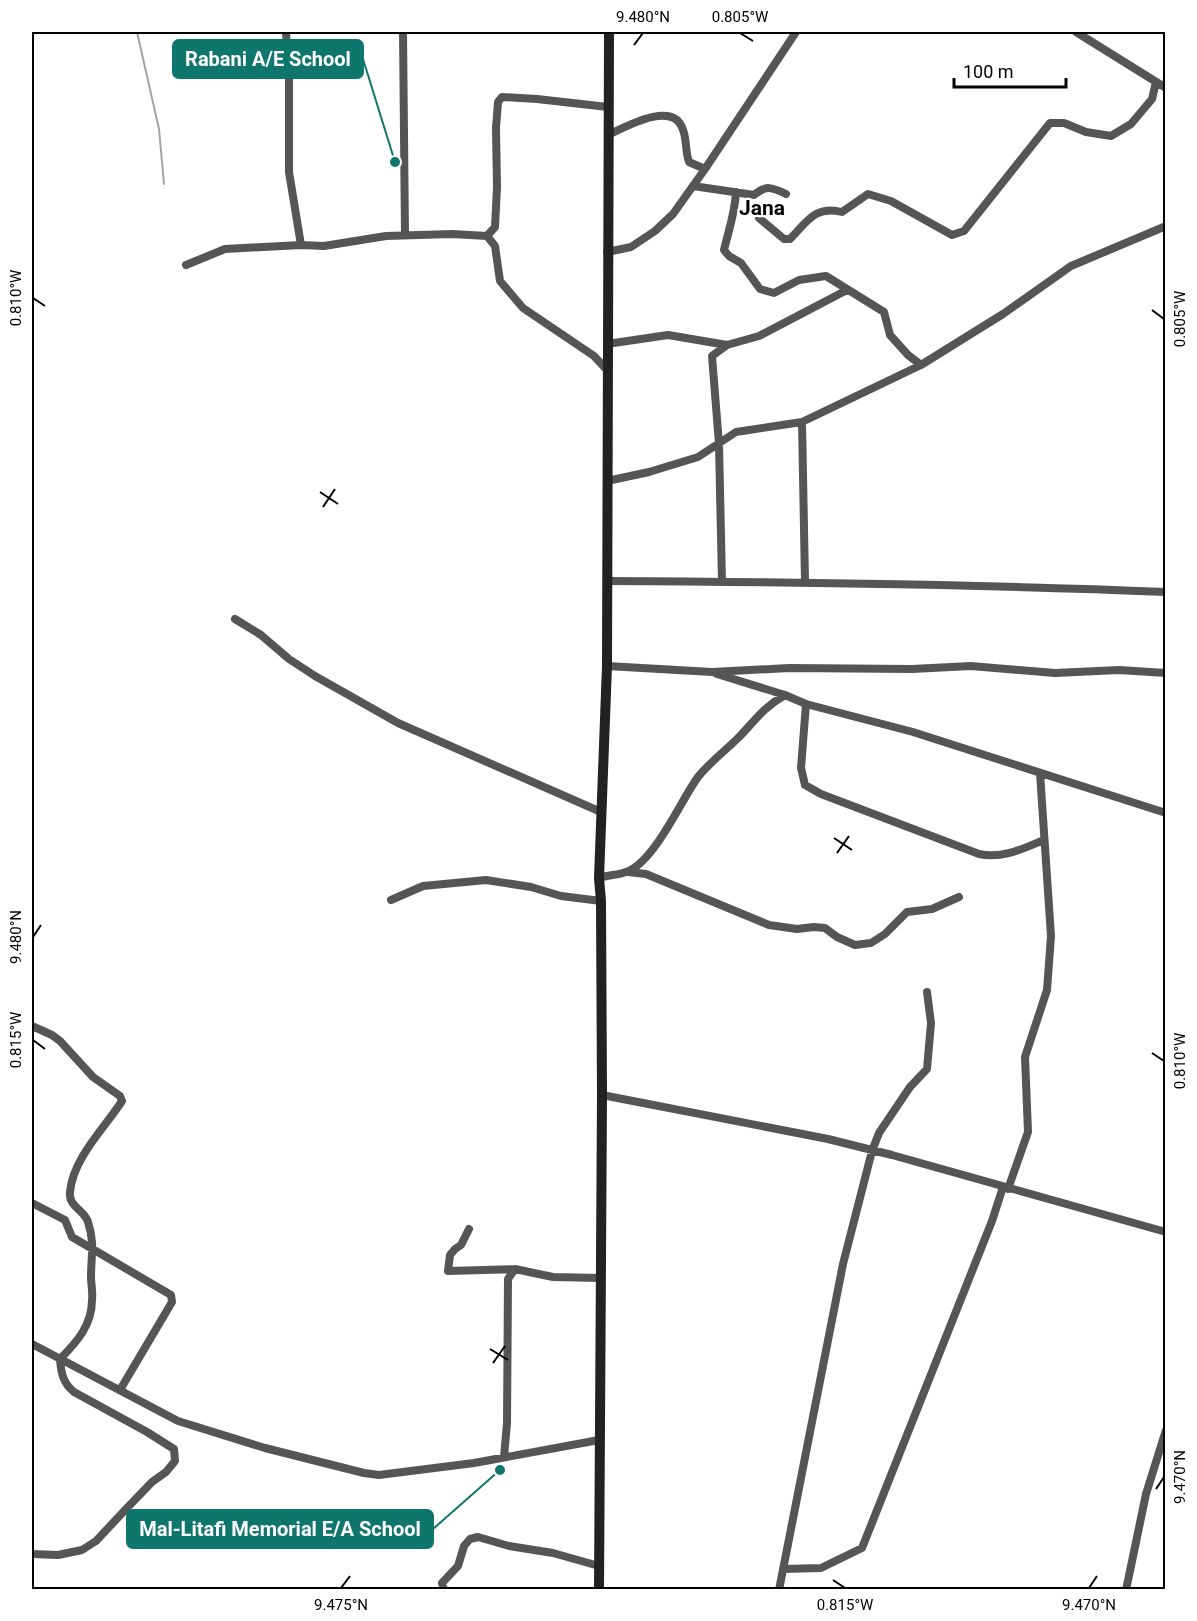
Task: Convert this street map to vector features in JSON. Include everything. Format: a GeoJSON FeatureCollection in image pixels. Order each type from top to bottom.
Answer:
{"type":"FeatureCollection","features":[{"type":"Feature","properties":{"kind":"main road"},"geometry":{"type":"LineString","coordinates":[[599,1590],[603,1095],[599,878],[607,666],[609,32]]}},
{"type":"Feature","properties":{"kind":"street"},"geometry":{"type":"LineString","coordinates":[[286,32],[289,77],[289,172],[301,245]]}},
{"type":"Feature","properties":{"kind":"street"},"geometry":{"type":"LineString","coordinates":[[403,32],[405,235]]}},
{"type":"Feature","properties":{"kind":"street"},"geometry":{"type":"LineString","coordinates":[[607,252],[632,247],[655,231],[673,214],[705,170],[796,32]]}},
{"type":"Feature","properties":{"kind":"street"},"geometry":{"type":"LineString","coordinates":[[1076,32],[1166,88]]}},
{"type":"Feature","properties":{"kind":"street"},"geometry":{"type":"LineString","coordinates":[[759,218],[784,240],[790,239],[818,212],[834,210],[842,212],[868,194],[891,201],[952,235],[964,231],[1050,123],[1064,123],[1086,132],[1110,136],[1131,124],[1152,99],[1156,82]]}},
{"type":"Feature","properties":{"kind":"street"},"geometry":{"type":"LineString","coordinates":[[487,236],[495,227],[496,219],[496,128],[498,102],[502,97],[608,108]]}},
{"type":"Feature","properties":{"kind":"street"},"geometry":{"type":"LineString","coordinates":[[608,135],[636,122],[660,115],[676,120],[683,128],[689,162],[705,170]]}},
{"type":"Feature","properties":{"kind":"street"},"geometry":{"type":"LineString","coordinates":[[693,186],[754,195],[763,188],[773,187],[786,194]]}},
{"type":"Feature","properties":{"kind":"street"},"geometry":{"type":"LineString","coordinates":[[736,192],[735,214],[729,227],[724,250],[741,263],[760,289],[774,292],[799,280],[826,276],[884,312],[890,335],[908,355],[921,365]]}},
{"type":"Feature","properties":{"kind":"street"},"geometry":{"type":"LineString","coordinates":[[607,481],[649,472],[698,457],[736,432],[802,422],[921,365],[1003,314],[1071,266],[1166,225]]}},
{"type":"Feature","properties":{"kind":"street"},"geometry":{"type":"LineString","coordinates":[[186,265],[225,249],[324,246],[405,235],[487,236],[495,246],[500,281],[523,308],[594,356],[608,370]]}},
{"type":"Feature","properties":{"kind":"street"},"geometry":{"type":"LineString","coordinates":[[722,582],[719,444],[712,356],[727,345],[759,336],[848,290]]}},
{"type":"Feature","properties":{"kind":"street"},"geometry":{"type":"LineString","coordinates":[[608,344],[668,335],[727,345]]}},
{"type":"Feature","properties":{"kind":"street"},"geometry":{"type":"LineString","coordinates":[[802,422],[805,582]]}},
{"type":"Feature","properties":{"kind":"street"},"geometry":{"type":"LineString","coordinates":[[607,581],[1015,586],[1166,592]]}},
{"type":"Feature","properties":{"kind":"street"},"geometry":{"type":"LineString","coordinates":[[235,619],[261,635],[289,659],[315,676],[398,723],[601,812]]}},
{"type":"Feature","properties":{"kind":"street"},"geometry":{"type":"LineString","coordinates":[[607,666],[712,672],[789,668],[912,669],[971,666],[1055,673],[1119,670],[1166,673]]}},
{"type":"Feature","properties":{"kind":"street"},"geometry":{"type":"LineString","coordinates":[[712,672],[806,704],[913,732],[1166,813]]}},
{"type":"Feature","properties":{"kind":"street"},"geometry":{"type":"LineString","coordinates":[[628,872],[645,859],[699,777],[769,704],[785,695]]}},
{"type":"Feature","properties":{"kind":"street"},"geometry":{"type":"LineString","coordinates":[[806,704],[801,768],[805,785],[821,794],[979,854],[993,857],[1044,840]]}},
{"type":"Feature","properties":{"kind":"street"},"geometry":{"type":"LineString","coordinates":[[783,1569],[821,1568],[862,1548],[1028,1132],[1025,1057],[1047,990],[1051,936],[1040,773]]}},
{"type":"Feature","properties":{"kind":"street"},"geometry":{"type":"LineString","coordinates":[[599,878],[628,872],[646,874],[769,925],[797,929],[825,928],[837,937],[855,945],[871,944],[885,934],[907,912],[932,909],[959,897]]}},
{"type":"Feature","properties":{"kind":"street"},"geometry":{"type":"LineString","coordinates":[[391,900],[423,886],[486,880],[531,887],[561,896],[601,901]]}},
{"type":"Feature","properties":{"kind":"street"},"geometry":{"type":"LineString","coordinates":[[779,1590],[843,1264],[873,1151],[879,1133],[910,1087],[927,1069],[931,1023],[927,992]]}},
{"type":"Feature","properties":{"kind":"street"},"geometry":{"type":"LineString","coordinates":[[32,1026],[60,1041],[78,1063],[120,1096],[122,1101],[80,1161],[69,1193],[72,1204],[88,1219],[93,1249],[91,1277],[93,1301],[89,1319],[78,1340],[60,1359],[61,1374],[67,1386],[174,1449],[175,1461],[96,1541],[82,1550],[58,1555],[32,1554]]}},
{"type":"Feature","properties":{"kind":"street"},"geometry":{"type":"LineString","coordinates":[[603,1095],[828,1138],[1166,1232]]}},
{"type":"Feature","properties":{"kind":"street"},"geometry":{"type":"LineString","coordinates":[[32,1203],[65,1220],[72,1237],[171,1295],[172,1302],[148,1339],[120,1390]]}},
{"type":"Feature","properties":{"kind":"street"},"geometry":{"type":"LineString","coordinates":[[469,1229],[461,1245],[450,1255],[448,1271],[515,1269],[553,1277],[600,1278]]}},
{"type":"Feature","properties":{"kind":"street"},"geometry":{"type":"LineString","coordinates":[[504,1457],[507,1423],[506,1301],[508,1279],[515,1269]]}},
{"type":"Feature","properties":{"kind":"street"},"geometry":{"type":"LineString","coordinates":[[32,1344],[178,1422],[265,1448],[364,1473],[379,1475],[600,1440]]}},
{"type":"Feature","properties":{"kind":"street"},"geometry":{"type":"LineString","coordinates":[[1126,1590],[1146,1494],[1163,1447],[1166,1430]]}},
{"type":"Feature","properties":{"kind":"street"},"geometry":{"type":"LineString","coordinates":[[444,1590],[442,1583],[458,1566],[464,1546],[470,1539],[478,1537],[508,1546],[553,1553],[599,1566]]}},
{"type":"Feature","properties":{"kind":"waterway"},"geometry":{"type":"LineString","coordinates":[[137,32],[159,129],[164,184]]}},
{"type":"Feature","properties":{"kind":"place","name":"Rabani A/E School"},"geometry":{"type":"Point","coordinates":[395,162]}},
{"type":"Feature","properties":{"kind":"place","name":"Mal-Litafi Memorial E/A School"},"geometry":{"type":"Point","coordinates":[500,1470]}},
{"type":"Feature","properties":{"kind":"district","name":"Jana"},"geometry":{"type":"Point","coordinates":[762,208]}}]}
